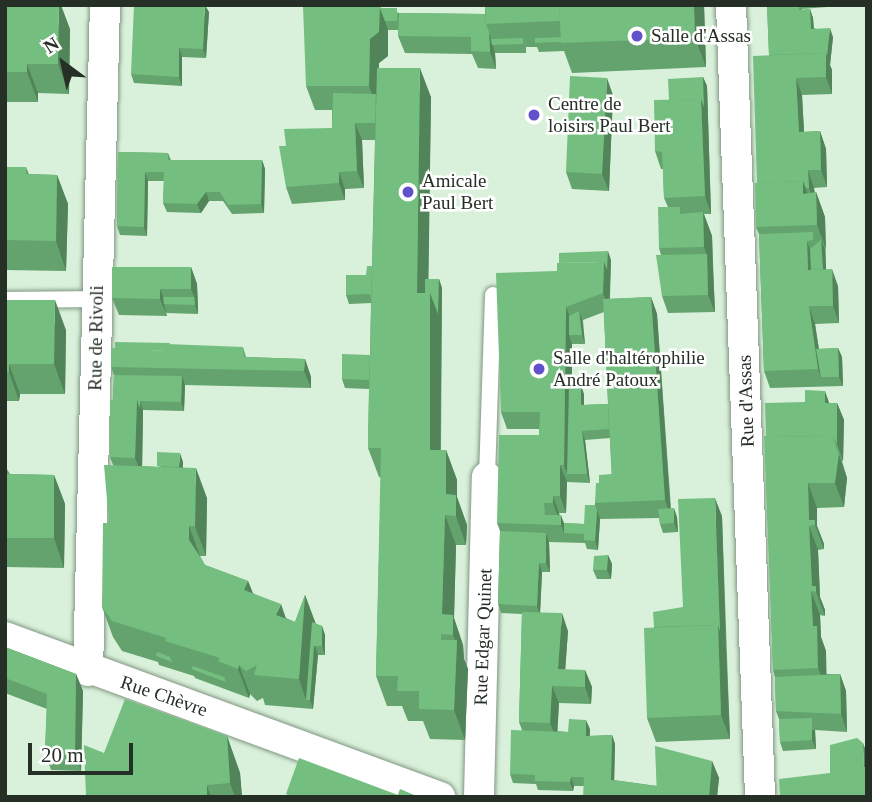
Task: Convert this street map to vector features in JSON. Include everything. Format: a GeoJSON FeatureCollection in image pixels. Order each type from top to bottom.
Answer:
{"type":"FeatureCollection","features":[{"type":"Feature","properties":{"kind":"street","name":"Rue de Rivoli"},"geometry":{"type":"LineString","coordinates":[[88,671],[105,5]]}},
{"type":"Feature","properties":{"kind":"street","name":"Rue d'Assas"},"geometry":{"type":"LineString","coordinates":[[731,5],[760,797]]}},
{"type":"Feature","properties":{"kind":"street","name":"Rue Edgar Quinet"},"geometry":{"type":"LineString","coordinates":[[479,797],[487,477]]}},
{"type":"Feature","properties":{"kind":"street","name":"Rue Chèvre"},"geometry":{"type":"LineString","coordinates":[[5,638],[88,671],[442,797]]}},
{"type":"Feature","properties":{"kind":"lane"},"geometry":{"type":"LineString","coordinates":[[487,477],[493,295]]}},
{"type":"Feature","properties":{"kind":"lane"},"geometry":{"type":"LineString","coordinates":[[5,300],[97,299]]}},
{"type":"Feature","properties":{"kind":"building"},"geometry":{"type":"Polygon","coordinates":[[[5,5],[59,5],[58,64],[27,64],[27,72],[5,72],[5,5]]]}},
{"type":"Feature","properties":{"kind":"building"},"geometry":{"type":"Polygon","coordinates":[[[134,5],[205,5],[203,49],[179,48],[179,77],[131,74],[134,5]]]}},
{"type":"Feature","properties":{"kind":"building"},"geometry":{"type":"Polygon","coordinates":[[[485,5],[559,5],[560,21],[486,24],[485,5]]]}},
{"type":"Feature","properties":{"kind":"building"},"geometry":{"type":"Polygon","coordinates":[[[559,5],[694,5],[695,38],[561,43],[559,5]]]}},
{"type":"Feature","properties":{"kind":"building"},"geometry":{"type":"Polygon","coordinates":[[[767,5],[799,5],[799,10],[810,9],[811,29],[830,28],[827,56],[826,53],[769,55],[767,5]]]}},
{"type":"Feature","properties":{"kind":"building"},"geometry":{"type":"Polygon","coordinates":[[[303,6],[380,6],[379,32],[370,39],[369,86],[306,86],[303,6]]]}},
{"type":"Feature","properties":{"kind":"building"},"geometry":{"type":"Polygon","coordinates":[[[380,8],[397,8],[397,21],[385,21],[380,8]]]}},
{"type":"Feature","properties":{"kind":"building"},"geometry":{"type":"Polygon","coordinates":[[[399,13],[485,14],[490,52],[471,51],[471,37],[398,36],[399,13]]]}},
{"type":"Feature","properties":{"kind":"building"},"geometry":{"type":"Polygon","coordinates":[[[561,37],[561,42],[535,43],[535,38],[561,37]]]}},
{"type":"Feature","properties":{"kind":"building"},"geometry":{"type":"Polygon","coordinates":[[[523,38],[523,44],[492,45],[491,39],[523,38]]]}},
{"type":"Feature","properties":{"kind":"building"},"geometry":{"type":"Polygon","coordinates":[[[826,53],[826,77],[796,78],[799,132],[820,131],[821,170],[808,170],[809,188],[806,188],[803,181],[757,183],[753,56],[826,53]]]}},
{"type":"Feature","properties":{"kind":"building"},"geometry":{"type":"Polygon","coordinates":[[[377,68],[420,68],[417,293],[430,293],[430,450],[446,450],[446,494],[456,495],[456,516],[445,515],[442,614],[453,615],[453,635],[441,634],[441,640],[457,640],[454,710],[419,709],[419,691],[397,691],[398,676],[376,676],[381,448],[368,448],[368,437],[377,68]]]}},
{"type":"Feature","properties":{"kind":"building"},"geometry":{"type":"Polygon","coordinates":[[[570,76],[607,78],[602,174],[566,172],[570,76]]]}},
{"type":"Feature","properties":{"kind":"building"},"geometry":{"type":"Polygon","coordinates":[[[703,77],[704,107],[701,99],[669,100],[668,79],[703,77]]]}},
{"type":"Feature","properties":{"kind":"building"},"geometry":{"type":"Polygon","coordinates":[[[333,93],[376,94],[375,123],[355,123],[357,171],[339,172],[339,183],[286,187],[279,146],[286,146],[284,129],[332,128],[333,93]]]}},
{"type":"Feature","properties":{"kind":"building"},"geometry":{"type":"Polygon","coordinates":[[[701,99],[705,196],[664,198],[662,152],[655,151],[654,100],[701,99]]]}},
{"type":"Feature","properties":{"kind":"building"},"geometry":{"type":"Polygon","coordinates":[[[118,152],[168,153],[168,160],[262,160],[261,204],[228,205],[220,192],[206,192],[197,204],[163,203],[164,172],[145,172],[144,227],[117,226],[118,152]]]}},
{"type":"Feature","properties":{"kind":"building"},"geometry":{"type":"Polygon","coordinates":[[[5,167],[26,167],[26,174],[57,175],[56,241],[5,240],[5,167]]]}},
{"type":"Feature","properties":{"kind":"building"},"geometry":{"type":"Polygon","coordinates":[[[803,181],[803,194],[816,192],[817,225],[756,227],[755,183],[803,181]]]}},
{"type":"Feature","properties":{"kind":"building"},"geometry":{"type":"Polygon","coordinates":[[[658,207],[680,207],[680,214],[703,212],[704,247],[659,248],[658,207]]]}},
{"type":"Feature","properties":{"kind":"building"},"geometry":{"type":"Polygon","coordinates":[[[813,232],[813,240],[807,241],[808,270],[832,269],[833,306],[809,306],[818,369],[764,371],[759,234],[813,232]]]}},
{"type":"Feature","properties":{"kind":"building"},"geometry":{"type":"Polygon","coordinates":[[[821,240],[823,269],[811,270],[810,249],[821,240]]]}},
{"type":"Feature","properties":{"kind":"building"},"geometry":{"type":"Polygon","coordinates":[[[608,251],[607,270],[604,262],[559,263],[559,253],[608,251]]]}},
{"type":"Feature","properties":{"kind":"building"},"geometry":{"type":"Polygon","coordinates":[[[707,254],[708,295],[662,296],[656,255],[707,254]]]}},
{"type":"Feature","properties":{"kind":"building","name":"Salle d'haltérophilie André Patoux"},"geometry":{"type":"Polygon","coordinates":[[[604,262],[603,293],[566,307],[564,465],[560,465],[560,496],[553,496],[553,503],[544,503],[545,515],[561,515],[561,525],[497,523],[499,435],[539,435],[540,412],[501,412],[496,273],[557,271],[557,263],[604,262]]]}},
{"type":"Feature","properties":{"kind":"building"},"geometry":{"type":"Polygon","coordinates":[[[367,266],[372,266],[371,300],[370,294],[346,295],[346,275],[366,275],[367,266]]]}},
{"type":"Feature","properties":{"kind":"building"},"geometry":{"type":"Polygon","coordinates":[[[112,267],[191,267],[191,289],[160,289],[160,299],[112,298],[112,267]]]}},
{"type":"Feature","properties":{"kind":"building"},"geometry":{"type":"Polygon","coordinates":[[[425,279],[439,279],[438,314],[430,293],[425,293],[425,279]]]}},
{"type":"Feature","properties":{"kind":"building"},"geometry":{"type":"Polygon","coordinates":[[[163,297],[194,297],[195,305],[164,304],[163,297]]]}},
{"type":"Feature","properties":{"kind":"building"},"geometry":{"type":"Polygon","coordinates":[[[651,297],[665,500],[595,503],[596,483],[612,483],[603,299],[651,297]]]}},
{"type":"Feature","properties":{"kind":"building"},"geometry":{"type":"Polygon","coordinates":[[[5,300],[55,300],[54,364],[9,364],[9,372],[5,372],[5,300]]]}},
{"type":"Feature","properties":{"kind":"building"},"geometry":{"type":"Polygon","coordinates":[[[579,311],[582,335],[569,335],[569,316],[579,311]]]}},
{"type":"Feature","properties":{"kind":"building"},"geometry":{"type":"Polygon","coordinates":[[[115,342],[170,344],[167,344],[167,351],[115,349],[115,342]]]}},
{"type":"Feature","properties":{"kind":"building"},"geometry":{"type":"Polygon","coordinates":[[[167,344],[243,347],[244,357],[305,359],[304,371],[111,367],[111,348],[167,351],[167,344]]]}},
{"type":"Feature","properties":{"kind":"building"},"geometry":{"type":"Polygon","coordinates":[[[838,348],[839,377],[821,377],[816,349],[838,348]]]}},
{"type":"Feature","properties":{"kind":"building"},"geometry":{"type":"Polygon","coordinates":[[[342,354],[370,355],[369,380],[342,379],[342,354]]]}},
{"type":"Feature","properties":{"kind":"building"},"geometry":{"type":"Polygon","coordinates":[[[114,375],[182,376],[181,402],[140,401],[140,409],[137,400],[113,400],[114,375]]]}},
{"type":"Feature","properties":{"kind":"building"},"geometry":{"type":"Polygon","coordinates":[[[581,385],[581,405],[608,404],[609,429],[582,431],[587,474],[567,474],[569,386],[581,385]]]}},
{"type":"Feature","properties":{"kind":"building"},"geometry":{"type":"Polygon","coordinates":[[[805,390],[825,391],[825,403],[837,403],[837,444],[833,437],[766,436],[765,403],[805,402],[805,390]]]}},
{"type":"Feature","properties":{"kind":"building"},"geometry":{"type":"Polygon","coordinates":[[[110,400],[137,400],[135,458],[110,457],[110,400]]]}},
{"type":"Feature","properties":{"kind":"building"},"geometry":{"type":"Polygon","coordinates":[[[764,436],[833,437],[839,454],[835,483],[808,483],[809,520],[815,520],[815,525],[809,526],[812,586],[816,586],[816,592],[811,591],[813,626],[817,626],[818,668],[773,670],[764,436]]]}},
{"type":"Feature","properties":{"kind":"building"},"geometry":{"type":"Polygon","coordinates":[[[157,452],[180,453],[179,467],[157,466],[157,452]]]}},
{"type":"Feature","properties":{"kind":"building"},"geometry":{"type":"Polygon","coordinates":[[[104,465],[196,468],[195,526],[189,526],[189,540],[205,565],[248,581],[244,590],[281,604],[276,615],[295,622],[305,595],[299,679],[254,675],[257,665],[246,671],[239,665],[238,669],[218,661],[220,658],[112,621],[102,607],[103,523],[109,523],[104,465]]]}},
{"type":"Feature","properties":{"kind":"building"},"geometry":{"type":"Polygon","coordinates":[[[5,466],[7,474],[54,475],[54,538],[5,538],[5,466]]]}},
{"type":"Feature","properties":{"kind":"building"},"geometry":{"type":"Polygon","coordinates":[[[612,474],[612,483],[599,483],[599,475],[612,474]]]}},
{"type":"Feature","properties":{"kind":"building"},"geometry":{"type":"Polygon","coordinates":[[[715,498],[720,632],[718,625],[654,627],[653,612],[683,607],[678,499],[715,498]]]}},
{"type":"Feature","properties":{"kind":"building"},"geometry":{"type":"Polygon","coordinates":[[[585,505],[595,505],[597,510],[595,541],[584,540],[584,534],[564,533],[564,523],[584,524],[585,505]]]}},
{"type":"Feature","properties":{"kind":"building"},"geometry":{"type":"Polygon","coordinates":[[[674,508],[674,523],[660,524],[658,509],[674,508]]]}},
{"type":"Feature","properties":{"kind":"building"},"geometry":{"type":"Polygon","coordinates":[[[500,531],[546,533],[546,563],[539,563],[537,606],[498,604],[500,531]]]}},
{"type":"Feature","properties":{"kind":"building"},"geometry":{"type":"Polygon","coordinates":[[[608,555],[607,570],[593,570],[594,556],[608,555]]]}},
{"type":"Feature","properties":{"kind":"building"},"geometry":{"type":"Polygon","coordinates":[[[522,612],[562,613],[558,669],[585,670],[585,687],[552,686],[550,723],[519,722],[522,612]]]}},
{"type":"Feature","properties":{"kind":"building"},"geometry":{"type":"Polygon","coordinates":[[[312,622],[322,626],[322,646],[314,646],[310,700],[306,700],[312,622]]]}},
{"type":"Feature","properties":{"kind":"building"},"geometry":{"type":"Polygon","coordinates":[[[718,625],[721,715],[647,718],[644,628],[718,625]]]}},
{"type":"Feature","properties":{"kind":"building"},"geometry":{"type":"Polygon","coordinates":[[[5,647],[76,674],[75,753],[45,752],[47,694],[5,678],[5,647]]]}},
{"type":"Feature","properties":{"kind":"building"},"geometry":{"type":"Polygon","coordinates":[[[157,652],[170,657],[172,662],[156,656],[157,652]]]}},
{"type":"Feature","properties":{"kind":"building"},"geometry":{"type":"Polygon","coordinates":[[[193,666],[224,677],[226,682],[191,669],[193,666]]]}},
{"type":"Feature","properties":{"kind":"building"},"geometry":{"type":"Polygon","coordinates":[[[840,674],[841,714],[776,711],[775,677],[840,674]]]}},
{"type":"Feature","properties":{"kind":"building"},"geometry":{"type":"Polygon","coordinates":[[[125,699],[227,736],[230,783],[207,785],[207,797],[86,797],[84,745],[104,753],[125,699]]]}},
{"type":"Feature","properties":{"kind":"building"},"geometry":{"type":"Polygon","coordinates":[[[812,718],[812,740],[780,742],[779,719],[812,718]]]}},
{"type":"Feature","properties":{"kind":"building"},"geometry":{"type":"Polygon","coordinates":[[[569,719],[586,720],[586,736],[612,735],[611,780],[657,786],[657,797],[583,797],[584,777],[571,777],[570,782],[535,781],[535,775],[510,774],[511,730],[568,732],[569,719]]]}},
{"type":"Feature","properties":{"kind":"building"},"geometry":{"type":"Polygon","coordinates":[[[857,738],[863,743],[864,767],[867,767],[867,797],[780,797],[779,779],[830,773],[830,745],[857,738]]]}},
{"type":"Feature","properties":{"kind":"building"},"geometry":{"type":"Polygon","coordinates":[[[655,746],[712,761],[709,797],[657,797],[655,746]]]}},
{"type":"Feature","properties":{"kind":"building"},"geometry":{"type":"Polygon","coordinates":[[[299,758],[398,795],[292,797],[286,794],[299,758]]]}},
{"type":"Feature","properties":{"kind":"building"},"geometry":{"type":"Polygon","coordinates":[[[400,789],[419,797],[397,797],[400,789]]]}},
{"type":"Feature","properties":{"kind":"place","name":"Salle d'Assas"},"geometry":{"type":"Point","coordinates":[637,36]}},
{"type":"Feature","properties":{"kind":"place","name":"Centre de loisirs Paul Bert"},"geometry":{"type":"Point","coordinates":[534,115]}},
{"type":"Feature","properties":{"kind":"place","name":"Amicale Paul Bert"},"geometry":{"type":"Point","coordinates":[408,192]}},
{"type":"Feature","properties":{"kind":"place","name":"Salle d'haltérophilie André Patoux"},"geometry":{"type":"Point","coordinates":[539,369]}}]}
